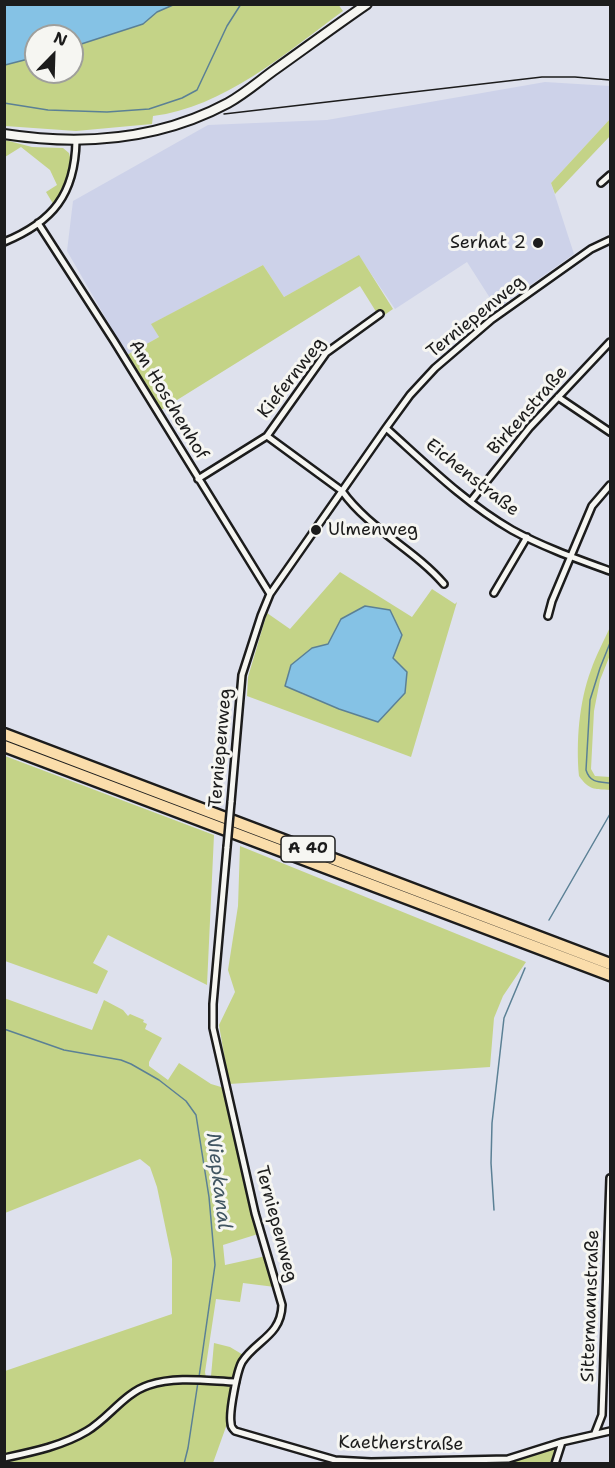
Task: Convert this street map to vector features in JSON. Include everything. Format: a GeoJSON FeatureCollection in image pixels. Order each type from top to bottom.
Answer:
{"type":"FeatureCollection","features":[{"type":"Feature","properties":{"kind":"highway","name":"A 40"},"geometry":{"type":"LineString","coordinates":[[4,734],[610,964]]}},
{"type":"Feature","properties":{"kind":"highway","name":"A 40"},"geometry":{"type":"LineString","coordinates":[[4,746],[610,975]]}},
{"type":"Feature","properties":{"kind":"main road"},"geometry":{"type":"LineString","coordinates":[[4,134],[76,141],[112,138],[174,126],[207,113],[240,95],[367,4]]}},
{"type":"Feature","properties":{"kind":"street"},"geometry":{"type":"LineString","coordinates":[[4,242],[38,223],[58,205],[69,187],[76,160],[76,141]]}},
{"type":"Feature","properties":{"kind":"street"},"geometry":{"type":"LineString","coordinates":[[601,183],[610,176]]}},
{"type":"Feature","properties":{"kind":"street","name":"Am Hoschenhof"},"geometry":{"type":"LineString","coordinates":[[38,223],[114,341],[270,594]]}},
{"type":"Feature","properties":{"kind":"street","name":"Terniepenweg"},"geometry":{"type":"LineString","coordinates":[[236,1382],[242,1363],[274,1330],[282,1312],[282,1305],[255,1213],[213,1028],[213,1004],[242,675],[261,615],[270,594],[386,428],[410,395],[435,368],[463,342],[544,281],[591,249],[610,240]]}},
{"type":"Feature","properties":{"kind":"street","name":"Kiefernweg"},"geometry":{"type":"LineString","coordinates":[[198,479],[267,436],[326,353],[380,314]]}},
{"type":"Feature","properties":{"kind":"street","name":"Birkenstraße"},"geometry":{"type":"LineString","coordinates":[[471,501],[530,427],[610,342]]}},
{"type":"Feature","properties":{"kind":"street"},"geometry":{"type":"LineString","coordinates":[[558,397],[610,432]]}},
{"type":"Feature","properties":{"kind":"street","name":"Eichenstraße"},"geometry":{"type":"LineString","coordinates":[[386,428],[449,484],[498,521],[527,537],[610,572]]}},
{"type":"Feature","properties":{"kind":"street"},"geometry":{"type":"LineString","coordinates":[[267,436],[342,491],[348,500],[379,529],[434,572],[444,584]]}},
{"type":"Feature","properties":{"kind":"street"},"geometry":{"type":"LineString","coordinates":[[548,616],[552,601],[592,506],[610,485]]}},
{"type":"Feature","properties":{"kind":"street"},"geometry":{"type":"LineString","coordinates":[[494,593],[527,537]]}},
{"type":"Feature","properties":{"kind":"street","name":"Sittermannstraße"},"geometry":{"type":"LineString","coordinates":[[595,1433],[602,1415],[610,1178]]}},
{"type":"Feature","properties":{"kind":"street"},"geometry":{"type":"LineString","coordinates":[[4,1458],[59,1444],[76,1437],[89,1430],[130,1395],[148,1385],[172,1380],[236,1382]]}},
{"type":"Feature","properties":{"kind":"street","name":"Kaetherstraße"},"geometry":{"type":"LineString","coordinates":[[236,1382],[230,1420],[235,1431],[344,1462],[508,1459],[562,1442],[610,1431]]}},
{"type":"Feature","properties":{"kind":"street"},"geometry":{"type":"LineString","coordinates":[[555,1464],[562,1442]]}},
{"type":"Feature","properties":{"kind":"shaded area"},"geometry":{"type":"Polygon","coordinates":[[[545,82],[610,86],[610,119],[551,183],[574,254],[497,309],[467,262],[395,309],[359,256],[284,297],[263,265],[152,324],[159,337],[127,355],[67,251],[73,201],[208,125],[327,120],[545,82]]]}},
{"type":"Feature","properties":{"kind":"green space"},"geometry":{"type":"Polygon","coordinates":[[[338,4],[343,11],[253,76],[204,102],[179,111],[153,116],[152,124],[76,131],[5,126],[4,65],[24,60],[24,84],[84,84],[84,43],[143,24],[157,12],[173,5],[338,4]]]}},
{"type":"Feature","properties":{"kind":"green space"},"geometry":{"type":"Polygon","coordinates":[[[610,119],[610,136],[555,194],[551,183],[610,119]]]}},
{"type":"Feature","properties":{"kind":"green space"},"geometry":{"type":"Polygon","coordinates":[[[5,140],[32,147],[63,148],[69,153],[69,174],[55,207],[46,192],[57,185],[50,170],[21,147],[5,157],[5,140]]]}},
{"type":"Feature","properties":{"kind":"green space"},"geometry":{"type":"Polygon","coordinates":[[[359,255],[393,309],[380,318],[360,286],[161,410],[127,355],[159,337],[151,324],[263,265],[284,297],[359,255]]]}},
{"type":"Feature","properties":{"kind":"green space"},"geometry":{"type":"Polygon","coordinates":[[[340,572],[412,617],[432,589],[455,604],[457,602],[411,757],[247,696],[248,677],[267,613],[290,629],[340,572]],[[365,606],[341,619],[328,644],[312,648],[302,694],[378,722],[405,693],[407,672],[392,658],[365,606]]]}},
{"type":"Feature","properties":{"kind":"green space"},"geometry":{"type":"Polygon","coordinates":[[[610,627],[610,655],[600,680],[594,711],[591,769],[595,776],[610,777],[610,790],[592,788],[579,776],[578,750],[579,722],[587,682],[610,627]]]}},
{"type":"Feature","properties":{"kind":"green space"},"geometry":{"type":"Polygon","coordinates":[[[5,756],[214,835],[207,985],[108,935],[93,963],[108,971],[97,994],[5,961],[5,756]]]}},
{"type":"Feature","properties":{"kind":"green space"},"geometry":{"type":"Polygon","coordinates":[[[240,846],[526,962],[503,996],[494,1018],[490,1067],[229,1084],[219,1025],[235,992],[228,970],[238,906],[240,846]]]}},
{"type":"Feature","properties":{"kind":"green space"},"geometry":{"type":"Polygon","coordinates":[[[4,998],[92,1030],[104,1000],[123,1010],[128,1016],[130,1014],[144,1020],[143,1022],[147,1024],[145,1029],[162,1038],[149,1066],[168,1080],[179,1063],[211,1084],[221,1087],[227,1094],[258,1234],[223,1245],[225,1265],[266,1256],[275,1287],[243,1283],[240,1302],[216,1299],[206,1378],[167,1379],[146,1385],[125,1398],[80,1433],[53,1444],[5,1455],[5,1371],[172,1314],[172,1259],[157,1187],[150,1167],[140,1159],[5,1213],[4,998]]]}},
{"type":"Feature","properties":{"kind":"green space"},"geometry":{"type":"Polygon","coordinates":[[[214,1343],[230,1347],[245,1356],[233,1378],[213,1378],[211,1376],[214,1343]]]}},
{"type":"Feature","properties":{"kind":"green space"},"geometry":{"type":"Polygon","coordinates":[[[170,1383],[229,1384],[233,1387],[227,1424],[213,1463],[5,1464],[4,1461],[50,1450],[83,1437],[100,1426],[140,1392],[153,1386],[170,1383]]]}},
{"type":"Feature","properties":{"kind":"green space"},"geometry":{"type":"Polygon","coordinates":[[[557,1447],[551,1463],[417,1464],[513,1460],[557,1447]]]}},
{"type":"Feature","properties":{"kind":"water"},"geometry":{"type":"Polygon","coordinates":[[[4,5],[173,5],[157,12],[143,24],[84,43],[84,24],[24,24],[24,60],[5,65],[4,5]]]}},
{"type":"Feature","properties":{"kind":"water"},"geometry":{"type":"Polygon","coordinates":[[[365,606],[390,610],[402,635],[393,658],[407,672],[405,693],[378,722],[339,709],[285,686],[291,665],[312,648],[328,644],[341,619],[365,606]]]}},
{"type":"Feature","properties":{"kind":"waterway","name":"Niepkanal"},"geometry":{"type":"LineString","coordinates":[[4,103],[48,110],[107,112],[149,109],[182,98],[197,90],[227,26],[241,4]]}},
{"type":"Feature","properties":{"kind":"waterway"},"geometry":{"type":"LineString","coordinates":[[610,643],[590,700],[586,770],[592,780],[610,783]]}},
{"type":"Feature","properties":{"kind":"waterway"},"geometry":{"type":"LineString","coordinates":[[549,920],[610,814]]}},
{"type":"Feature","properties":{"kind":"waterway"},"geometry":{"type":"LineString","coordinates":[[494,1210],[491,1163],[492,1123],[504,1018],[525,968]]}},
{"type":"Feature","properties":{"kind":"waterway","name":"Niepkanal"},"geometry":{"type":"LineString","coordinates":[[4,1029],[64,1050],[121,1060],[131,1064],[159,1080],[186,1101],[196,1115],[209,1197],[215,1265],[199,1377]]}},
{"type":"Feature","properties":{"kind":"waterway","name":"Niepkanal"},"geometry":{"type":"LineString","coordinates":[[184,1464],[198,1382]]}},
{"type":"Feature","properties":{"kind":"railway"},"geometry":{"type":"LineString","coordinates":[[224,114],[542,77],[610,80]]}},
{"type":"Feature","properties":{"kind":"place","name":"Serhat 2"},"geometry":{"type":"Point","coordinates":[538,243]}},
{"type":"Feature","properties":{"kind":"place","name":"Ulmenweg"},"geometry":{"type":"Point","coordinates":[316,530]}}]}
